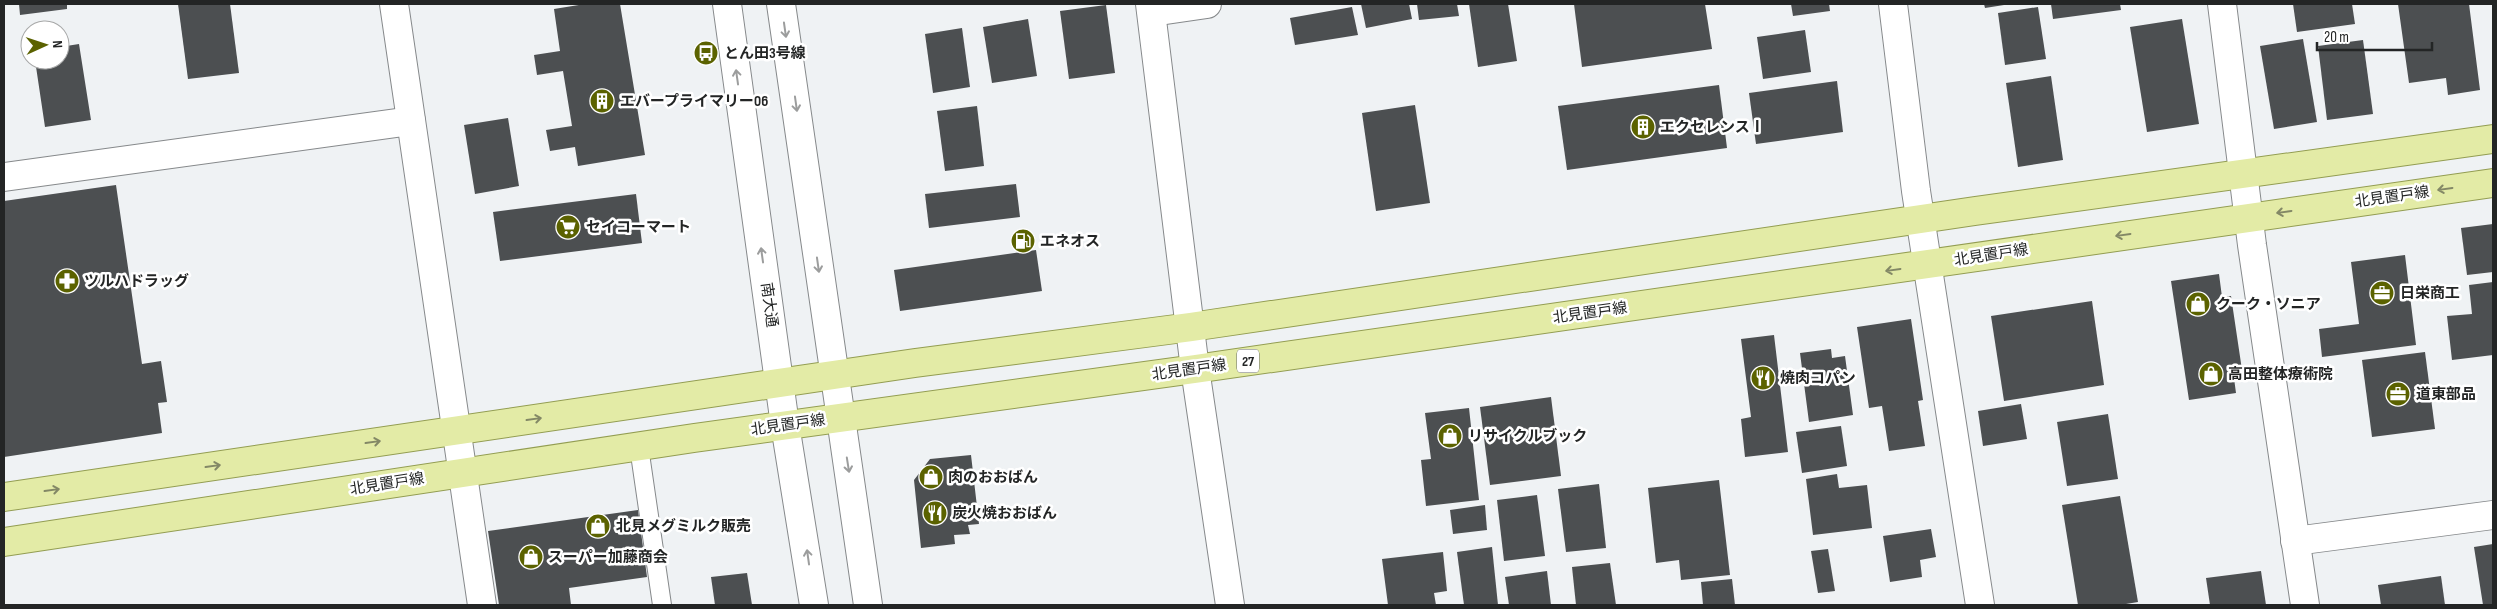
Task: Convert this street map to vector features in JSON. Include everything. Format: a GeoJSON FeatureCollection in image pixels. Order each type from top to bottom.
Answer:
{"type":"FeatureCollection","features":[{"type":"Feature","properties":{"kind":"main road"},"geometry":{"type":"LineString","coordinates":[[4,497],[915,363],[1191,327],[1921,219],[2493,139]]}},
{"type":"Feature","properties":{"kind":"main road","name":"北見置戸線"},"geometry":{"type":"LineString","coordinates":[[4,542],[840,417],[1195,369],[2493,183]]}},
{"type":"Feature","properties":{"kind":"street"},"geometry":{"type":"LineString","coordinates":[[394,4],[461,473],[482,605]]}},
{"type":"Feature","properties":{"kind":"street","name":"南大通"},"geometry":{"type":"LineString","coordinates":[[726,4],[785,425],[814,605]]}},
{"type":"Feature","properties":{"kind":"street"},"geometry":{"type":"LineString","coordinates":[[781,4],[868,605]]}},
{"type":"Feature","properties":{"kind":"street"},"geometry":{"type":"LineString","coordinates":[[1207,4],[1151,8],[1195,369],[1230,605]]}},
{"type":"Feature","properties":{"kind":"street"},"geometry":{"type":"LineString","coordinates":[[1893,4],[1975,605]]}},
{"type":"Feature","properties":{"kind":"street"},"geometry":{"type":"LineString","coordinates":[[2222,4],[2249,217],[2305,605]]}},
{"type":"Feature","properties":{"kind":"street"},"geometry":{"type":"LineString","coordinates":[[4,177],[411,121]]}},
{"type":"Feature","properties":{"kind":"street"},"geometry":{"type":"LineString","coordinates":[[2295,541],[2493,515]]}},
{"type":"Feature","properties":{"kind":"lane"},"geometry":{"type":"LineString","coordinates":[[639,447],[662,605]]}},
{"type":"Feature","properties":{"kind":"building"},"geometry":{"type":"Polygon","coordinates":[[[19,4],[67,4],[67,9],[20,15],[19,4]]]}},
{"type":"Feature","properties":{"kind":"building"},"geometry":{"type":"Polygon","coordinates":[[[178,4],[230,4],[239,73],[188,79],[178,4]]]}},
{"type":"Feature","properties":{"kind":"building","name":"エバープライマリー06"},"geometry":{"type":"Polygon","coordinates":[[[585,4],[620,4],[645,155],[578,166],[575,147],[550,151],[546,130],[572,126],[563,71],[537,75],[534,55],[560,51],[554,9],[585,4]]]}},
{"type":"Feature","properties":{"kind":"building"},"geometry":{"type":"Polygon","coordinates":[[[1361,4],[1409,4],[1412,19],[1366,28],[1361,4]]]}},
{"type":"Feature","properties":{"kind":"building"},"geometry":{"type":"Polygon","coordinates":[[[1417,4],[1457,4],[1459,16],[1419,20],[1417,4]]]}},
{"type":"Feature","properties":{"kind":"building"},"geometry":{"type":"Polygon","coordinates":[[[1469,4],[1508,4],[1517,61],[1478,67],[1469,4]]]}},
{"type":"Feature","properties":{"kind":"building"},"geometry":{"type":"Polygon","coordinates":[[[1574,4],[1705,4],[1712,49],[1582,67],[1574,4]]]}},
{"type":"Feature","properties":{"kind":"building"},"geometry":{"type":"Polygon","coordinates":[[[1791,4],[1829,4],[1830,11],[1793,16],[1791,4]]]}},
{"type":"Feature","properties":{"kind":"building"},"geometry":{"type":"Polygon","coordinates":[[[1984,4],[2004,4],[2004,5],[1985,8],[1984,4]]]}},
{"type":"Feature","properties":{"kind":"building"},"geometry":{"type":"Polygon","coordinates":[[[2051,4],[2120,4],[2121,10],[2053,19],[2051,4]]]}},
{"type":"Feature","properties":{"kind":"building"},"geometry":{"type":"Polygon","coordinates":[[[2293,4],[2352,4],[2355,24],[2297,32],[2293,4]]]}},
{"type":"Feature","properties":{"kind":"building"},"geometry":{"type":"Polygon","coordinates":[[[2398,4],[2469,4],[2480,90],[2448,95],[2446,78],[2409,83],[2398,4]]]}},
{"type":"Feature","properties":{"kind":"building"},"geometry":{"type":"Polygon","coordinates":[[[1106,5],[1115,73],[1069,79],[1060,11],[1106,5]]]}},
{"type":"Feature","properties":{"kind":"building"},"geometry":{"type":"Polygon","coordinates":[[[1352,7],[1358,35],[1295,45],[1290,18],[1352,7]]]}},
{"type":"Feature","properties":{"kind":"building"},"geometry":{"type":"Polygon","coordinates":[[[2038,7],[2046,59],[2005,65],[1998,13],[2038,7]]]}},
{"type":"Feature","properties":{"kind":"building"},"geometry":{"type":"Polygon","coordinates":[[[1028,19],[1037,76],[992,83],[983,27],[1028,19]]]}},
{"type":"Feature","properties":{"kind":"building"},"geometry":{"type":"Polygon","coordinates":[[[2182,19],[2199,124],[2147,132],[2130,27],[2182,19]]]}},
{"type":"Feature","properties":{"kind":"building"},"geometry":{"type":"Polygon","coordinates":[[[962,28],[970,87],[933,93],[925,34],[962,28]]]}},
{"type":"Feature","properties":{"kind":"building"},"geometry":{"type":"Polygon","coordinates":[[[1805,30],[1811,72],[1763,79],[1757,37],[1805,30]]]}},
{"type":"Feature","properties":{"kind":"building"},"geometry":{"type":"Polygon","coordinates":[[[2303,39],[2317,122],[2274,129],[2260,46],[2303,39]]]}},
{"type":"Feature","properties":{"kind":"building"},"geometry":{"type":"Polygon","coordinates":[[[2363,40],[2373,114],[2327,120],[2318,46],[2363,40]]]}},
{"type":"Feature","properties":{"kind":"building"},"geometry":{"type":"Polygon","coordinates":[[[79,44],[91,120],[45,127],[36,70],[70,70],[70,45],[79,44]]]}},
{"type":"Feature","properties":{"kind":"building"},"geometry":{"type":"Polygon","coordinates":[[[2051,76],[2063,160],[2018,167],[2006,83],[2051,76]]]}},
{"type":"Feature","properties":{"kind":"building"},"geometry":{"type":"Polygon","coordinates":[[[1837,81],[1843,132],[1756,144],[1749,93],[1837,81]]]}},
{"type":"Feature","properties":{"kind":"building","name":"エクセレンスⅠ"},"geometry":{"type":"Polygon","coordinates":[[[1719,85],[1727,148],[1567,170],[1558,106],[1719,85]]]}},
{"type":"Feature","properties":{"kind":"building"},"geometry":{"type":"Polygon","coordinates":[[[1415,105],[1430,203],[1376,211],[1362,113],[1415,105]]]}},
{"type":"Feature","properties":{"kind":"building"},"geometry":{"type":"Polygon","coordinates":[[[977,106],[984,166],[945,171],[937,111],[977,106]]]}},
{"type":"Feature","properties":{"kind":"building"},"geometry":{"type":"Polygon","coordinates":[[[508,118],[519,186],[475,194],[464,125],[508,118]]]}},
{"type":"Feature","properties":{"kind":"building"},"geometry":{"type":"Polygon","coordinates":[[[1016,184],[1020,217],[929,228],[925,194],[1016,184]]]}},
{"type":"Feature","properties":{"kind":"building","name":"ツルハドラッグ"},"geometry":{"type":"Polygon","coordinates":[[[116,185],[142,364],[161,361],[167,402],[158,403],[162,433],[4,457],[4,201],[116,185]]]}},
{"type":"Feature","properties":{"kind":"building","name":"セイコーマート"},"geometry":{"type":"Polygon","coordinates":[[[636,194],[642,243],[500,261],[493,212],[636,194]]]}},
{"type":"Feature","properties":{"kind":"building"},"geometry":{"type":"Polygon","coordinates":[[[2493,224],[2493,272],[2467,275],[2461,228],[2493,224]]]}},
{"type":"Feature","properties":{"kind":"building"},"geometry":{"type":"Polygon","coordinates":[[[1036,250],[1042,291],[900,311],[894,270],[1036,250]]]}},
{"type":"Feature","properties":{"kind":"building","name":"日栄商工"},"geometry":{"type":"Polygon","coordinates":[[[2405,255],[2416,345],[2322,357],[2319,329],[2359,324],[2351,262],[2405,255]]]}},
{"type":"Feature","properties":{"kind":"building"},"geometry":{"type":"Polygon","coordinates":[[[2219,274],[2222,297],[2231,296],[2242,370],[2233,371],[2236,393],[2189,400],[2171,281],[2219,274]]]}},
{"type":"Feature","properties":{"kind":"building"},"geometry":{"type":"Polygon","coordinates":[[[2493,282],[2493,355],[2452,360],[2447,316],[2472,314],[2469,285],[2493,282]]]}},
{"type":"Feature","properties":{"kind":"building"},"geometry":{"type":"Polygon","coordinates":[[[2092,301],[2104,385],[2004,401],[1991,316],[2092,301]]]}},
{"type":"Feature","properties":{"kind":"building"},"geometry":{"type":"Polygon","coordinates":[[[1911,319],[1923,400],[1918,401],[1925,446],[1889,451],[1882,406],[1869,408],[1857,327],[1911,319]]]}},
{"type":"Feature","properties":{"kind":"building","name":"焼肉コパン"},"geometry":{"type":"Polygon","coordinates":[[[1774,335],[1788,452],[1745,457],[1741,419],[1751,417],[1741,339],[1774,335]]]}},
{"type":"Feature","properties":{"kind":"building"},"geometry":{"type":"Polygon","coordinates":[[[1831,349],[1832,358],[1845,356],[1853,415],[1809,422],[1800,353],[1831,349]]]}},
{"type":"Feature","properties":{"kind":"building","name":"道東部品"},"geometry":{"type":"Polygon","coordinates":[[[2425,352],[2435,429],[2372,437],[2362,360],[2425,352]]]}},
{"type":"Feature","properties":{"kind":"building"},"geometry":{"type":"Polygon","coordinates":[[[1551,397],[1561,476],[1490,485],[1480,407],[1551,397]]]}},
{"type":"Feature","properties":{"kind":"building"},"geometry":{"type":"Polygon","coordinates":[[[2021,404],[2027,439],[1983,446],[1978,411],[2021,404]]]}},
{"type":"Feature","properties":{"kind":"building","name":"リサイクルブック"},"geometry":{"type":"Polygon","coordinates":[[[1469,408],[1479,500],[1426,506],[1421,460],[1431,459],[1425,413],[1469,408]]]}},
{"type":"Feature","properties":{"kind":"building"},"geometry":{"type":"Polygon","coordinates":[[[2108,414],[2118,479],[2067,486],[2057,422],[2108,414]]]}},
{"type":"Feature","properties":{"kind":"building"},"geometry":{"type":"Polygon","coordinates":[[[1841,426],[1847,466],[1802,473],[1796,432],[1841,426]]]}},
{"type":"Feature","properties":{"kind":"building"},"geometry":{"type":"Polygon","coordinates":[[[971,455],[979,524],[968,525],[970,534],[954,535],[955,544],[921,548],[914,480],[930,459],[971,455]]]}},
{"type":"Feature","properties":{"kind":"building"},"geometry":{"type":"Polygon","coordinates":[[[1837,474],[1839,488],[1867,485],[1872,528],[1813,535],[1806,479],[1837,474]]]}},
{"type":"Feature","properties":{"kind":"building"},"geometry":{"type":"Polygon","coordinates":[[[1719,480],[1730,575],[1681,580],[1679,560],[1656,563],[1648,488],[1719,480]]]}},
{"type":"Feature","properties":{"kind":"building"},"geometry":{"type":"Polygon","coordinates":[[[1599,484],[1606,548],[1566,552],[1558,489],[1599,484]]]}},
{"type":"Feature","properties":{"kind":"building"},"geometry":{"type":"Polygon","coordinates":[[[1537,495],[1545,556],[1504,561],[1497,500],[1537,495]]]}},
{"type":"Feature","properties":{"kind":"building"},"geometry":{"type":"Polygon","coordinates":[[[2120,496],[2138,602],[2120,605],[2078,605],[2062,505],[2120,496]]]}},
{"type":"Feature","properties":{"kind":"building"},"geometry":{"type":"Polygon","coordinates":[[[1485,505],[1487,530],[1453,534],[1450,510],[1485,505]]]}},
{"type":"Feature","properties":{"kind":"building"},"geometry":{"type":"Polygon","coordinates":[[[638,510],[647,577],[569,588],[571,605],[499,605],[488,531],[638,510]]]}},
{"type":"Feature","properties":{"kind":"building"},"geometry":{"type":"Polygon","coordinates":[[[1931,529],[1936,557],[1920,560],[1922,577],[1890,582],[1883,536],[1931,529]]]}},
{"type":"Feature","properties":{"kind":"building"},"geometry":{"type":"Polygon","coordinates":[[[2493,544],[2493,605],[2483,605],[2474,547],[2493,544]]]}},
{"type":"Feature","properties":{"kind":"building"},"geometry":{"type":"Polygon","coordinates":[[[1492,547],[1498,605],[1464,605],[1457,552],[1492,547]]]}},
{"type":"Feature","properties":{"kind":"building"},"geometry":{"type":"Polygon","coordinates":[[[1828,549],[1835,591],[1818,593],[1811,551],[1828,549]]]}},
{"type":"Feature","properties":{"kind":"building"},"geometry":{"type":"Polygon","coordinates":[[[1443,552],[1447,591],[1434,593],[1436,605],[1388,605],[1382,559],[1443,552]]]}},
{"type":"Feature","properties":{"kind":"building"},"geometry":{"type":"Polygon","coordinates":[[[1610,563],[1616,605],[1576,605],[1572,567],[1610,563]]]}},
{"type":"Feature","properties":{"kind":"building"},"geometry":{"type":"Polygon","coordinates":[[[1547,571],[1551,605],[1509,605],[1505,577],[1547,571]]]}},
{"type":"Feature","properties":{"kind":"building"},"geometry":{"type":"Polygon","coordinates":[[[2261,571],[2266,605],[2210,605],[2206,578],[2261,571]]]}},
{"type":"Feature","properties":{"kind":"building"},"geometry":{"type":"Polygon","coordinates":[[[747,573],[752,605],[715,605],[711,577],[747,573]]]}},
{"type":"Feature","properties":{"kind":"building"},"geometry":{"type":"Polygon","coordinates":[[[2441,576],[2445,605],[2381,605],[2378,585],[2441,576]]]}},
{"type":"Feature","properties":{"kind":"building"},"geometry":{"type":"Polygon","coordinates":[[[1732,579],[1735,605],[1703,605],[1701,582],[1732,579]]]}},
{"type":"Feature","properties":{"kind":"place","name":"とん田3号線"},"geometry":{"type":"Point","coordinates":[706,53]}},
{"type":"Feature","properties":{"kind":"place","name":"エバープライマリー06"},"geometry":{"type":"Point","coordinates":[602,101]}},
{"type":"Feature","properties":{"kind":"place","name":"エクセレンスⅠ"},"geometry":{"type":"Point","coordinates":[1643,127]}},
{"type":"Feature","properties":{"kind":"place","name":"セイコーマート"},"geometry":{"type":"Point","coordinates":[568,227]}},
{"type":"Feature","properties":{"kind":"place","name":"エネオス"},"geometry":{"type":"Point","coordinates":[1023,241]}},
{"type":"Feature","properties":{"kind":"place","name":"ツルハドラッグ"},"geometry":{"type":"Point","coordinates":[67,281]}},
{"type":"Feature","properties":{"kind":"place","name":"日栄商工"},"geometry":{"type":"Point","coordinates":[2382,293]}},
{"type":"Feature","properties":{"kind":"place","name":"クーク・ソニア"},"geometry":{"type":"Point","coordinates":[2198,304]}},
{"type":"Feature","properties":{"kind":"place","name":"高田整体療術院"},"geometry":{"type":"Point","coordinates":[2211,374]}},
{"type":"Feature","properties":{"kind":"place","name":"焼肉コパン"},"geometry":{"type":"Point","coordinates":[1763,378]}},
{"type":"Feature","properties":{"kind":"place","name":"道東部品"},"geometry":{"type":"Point","coordinates":[2398,394]}},
{"type":"Feature","properties":{"kind":"place","name":"リサイクルブック"},"geometry":{"type":"Point","coordinates":[1450,436]}},
{"type":"Feature","properties":{"kind":"place","name":"肉のおおばん"},"geometry":{"type":"Point","coordinates":[931,477]}},
{"type":"Feature","properties":{"kind":"place","name":"炭火焼おおばん"},"geometry":{"type":"Point","coordinates":[935,513]}},
{"type":"Feature","properties":{"kind":"place","name":"北見メグミルク販売"},"geometry":{"type":"Point","coordinates":[598,526]}},
{"type":"Feature","properties":{"kind":"place","name":"スーパー加藤商会"},"geometry":{"type":"Point","coordinates":[531,557]}}]}
